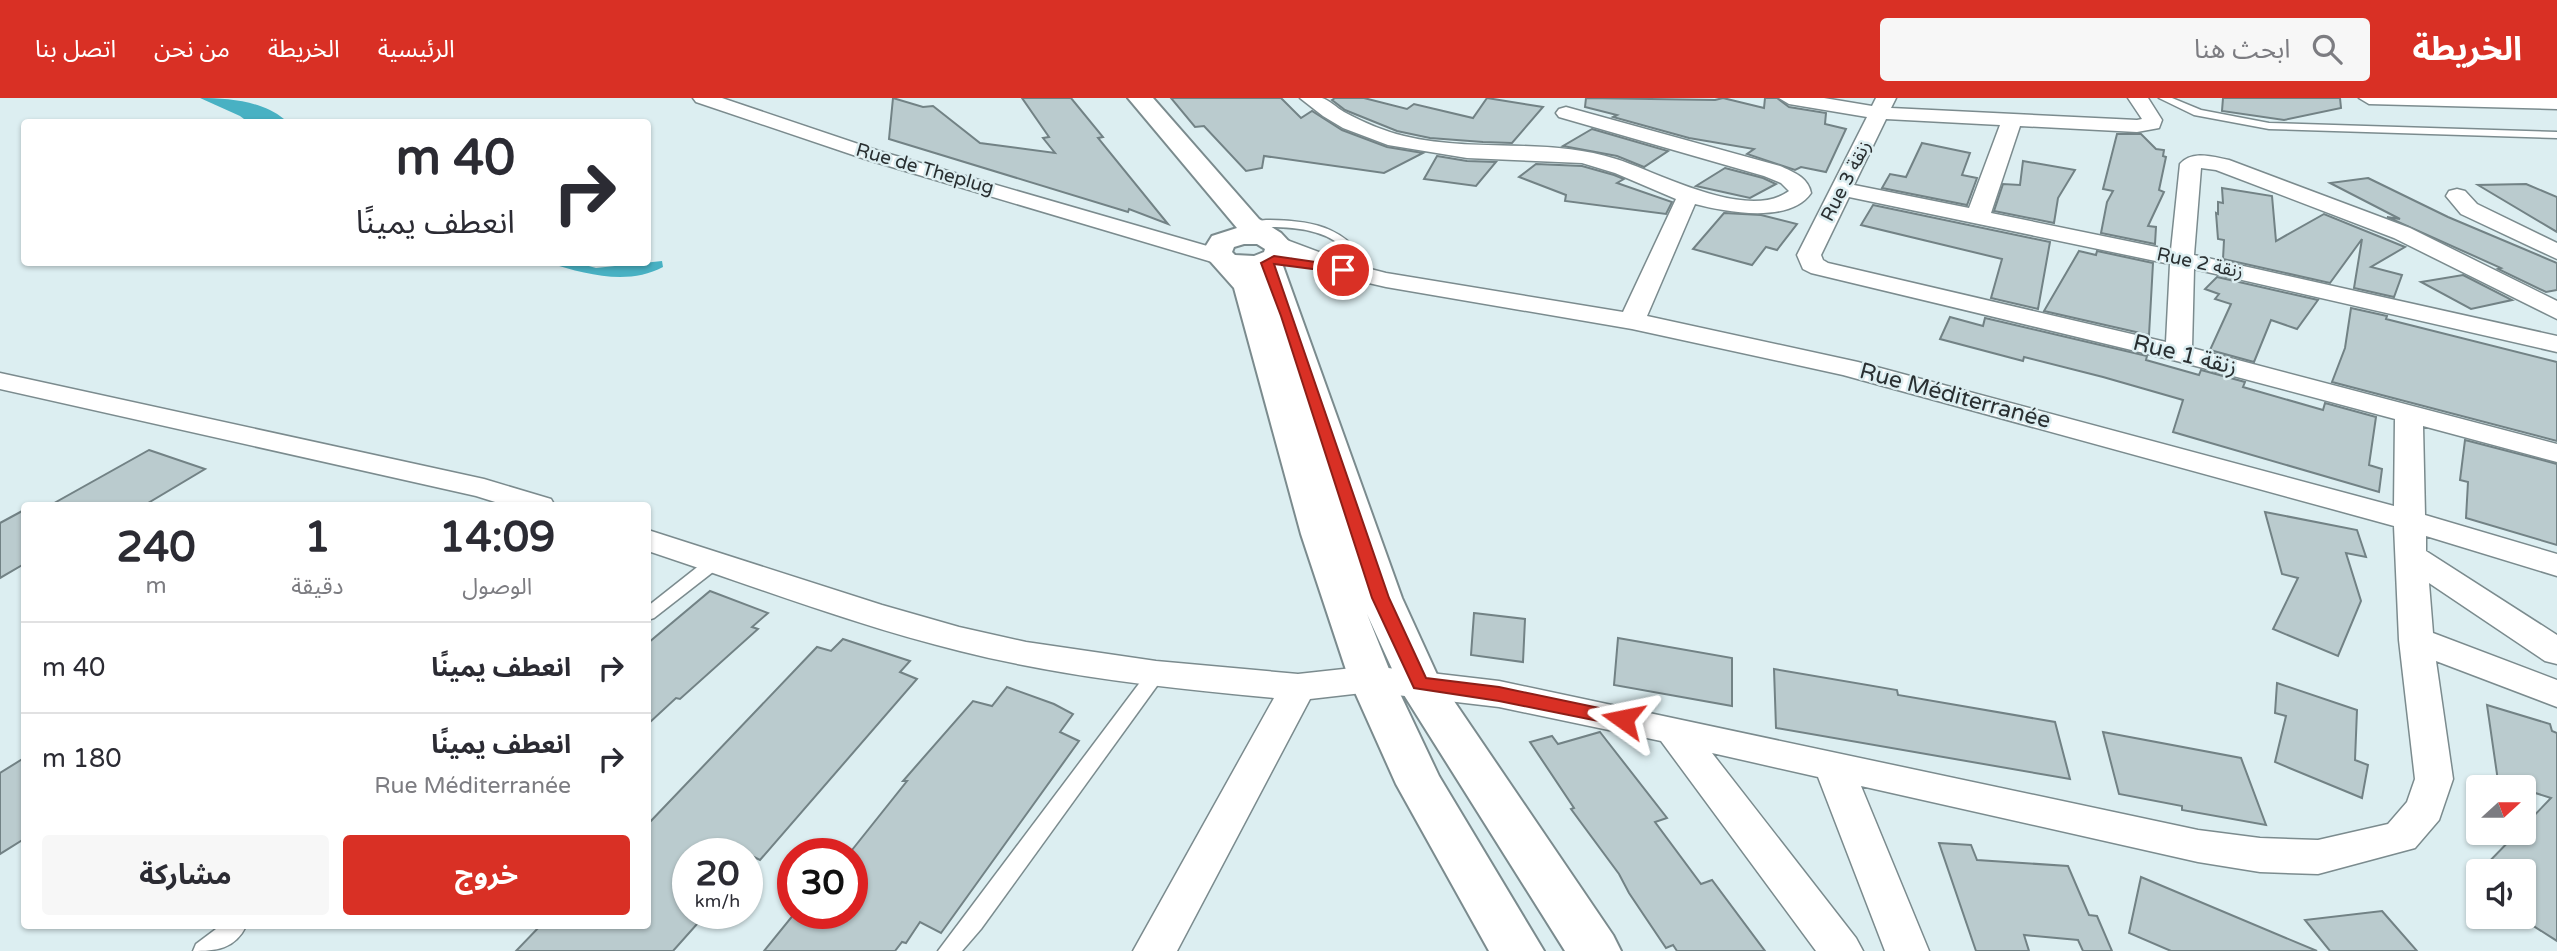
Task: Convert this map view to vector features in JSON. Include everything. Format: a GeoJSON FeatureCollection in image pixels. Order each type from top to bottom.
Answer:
{"type":"FeatureCollection","features":[{"type":"Feature","properties":{"kind":"street","name":"Rue de Theplug"},"geometry":{"type":"LineString","coordinates":[[703,98],[872,155],[1148,236]]}},
{"type":"Feature","properties":{"kind":"street"},"geometry":{"type":"LineString","coordinates":[[1116,98],[1218,223],[1248,248]]}},
{"type":"Feature","properties":{"kind":"street"},"geometry":{"type":"LineString","coordinates":[[1140,98],[1248,248],[1287,316],[1381,598],[1420,684],[1594,951]]}},
{"type":"Feature","properties":{"kind":"street"},"geometry":{"type":"LineString","coordinates":[[1310,98],[1327,111],[1357,127],[1416,145],[1451,151],[1581,157],[1602,162],[1688,196],[1770,206],[1786,204],[1800,193],[1799,187],[1789,178],[1772,171],[1572,105],[1532,154]]}},
{"type":"Feature","properties":{"kind":"street"},"geometry":{"type":"LineString","coordinates":[[1788,98],[2012,121],[2137,126],[2152,124],[2138,98]]}},
{"type":"Feature","properties":{"kind":"street"},"geometry":{"type":"LineString","coordinates":[[2368,98],[2557,103]]}},
{"type":"Feature","properties":{"kind":"street","name":"Rue 3 زنقة"},"geometry":{"type":"LineString","coordinates":[[1812,264],[1809,255],[1883,106]]}},
{"type":"Feature","properties":{"kind":"street"},"geometry":{"type":"LineString","coordinates":[[1978,216],[2012,121]]}},
{"type":"Feature","properties":{"kind":"street"},"geometry":{"type":"LineString","coordinates":[[2179,352],[2182,259],[2191,164],[2199,161],[2402,233],[2557,312]]}},
{"type":"Feature","properties":{"kind":"street","name":"Rue 2 زنقة"},"geometry":{"type":"LineString","coordinates":[[1842,189],[2182,259],[2557,344]]}},
{"type":"Feature","properties":{"kind":"street"},"geometry":{"type":"LineString","coordinates":[[1632,321],[1688,196]]}},
{"type":"Feature","properties":{"kind":"street"},"geometry":{"type":"LineString","coordinates":[[2457,196],[2469,209],[2557,252]]}},
{"type":"Feature","properties":{"kind":"street","name":"Rue Méditerranée"},"geometry":{"type":"LineString","coordinates":[[1148,236],[1248,248],[1355,273],[1632,321],[1848,368],[2408,520],[2557,565]]}},
{"type":"Feature","properties":{"kind":"street"},"geometry":{"type":"LineString","coordinates":[[1248,248],[1244,277],[1250,288],[1324,541],[1371,678],[1414,775],[1470,875],[1517,951]]}},
{"type":"Feature","properties":{"kind":"street","name":"Rue 1 زنقة"},"geometry":{"type":"LineString","coordinates":[[1812,264],[1830,272],[2179,352],[2409,416],[2557,453]]}},
{"type":"Feature","properties":{"kind":"street"},"geometry":{"type":"LineString","coordinates":[[0,381],[484,488],[528,502]]}},
{"type":"Feature","properties":{"kind":"street"},"geometry":{"type":"LineString","coordinates":[[651,541],[870,613],[959,639],[1089,666],[1298,687],[1371,678],[1499,694],[2197,846],[2260,855],[2318,857],[2401,837],[2425,809],[2434,779],[2416,640],[2410,555],[2409,416]]}},
{"type":"Feature","properties":{"kind":"street"},"geometry":{"type":"LineString","coordinates":[[2410,555],[2557,652]]}},
{"type":"Feature","properties":{"kind":"street"},"geometry":{"type":"LineString","coordinates":[[2416,640],[2557,694]]}},
{"type":"Feature","properties":{"kind":"street"},"geometry":{"type":"LineString","coordinates":[[1155,951],[1298,687]]}},
{"type":"Feature","properties":{"kind":"street"},"geometry":{"type":"LineString","coordinates":[[1673,730],[1841,951]]}},
{"type":"Feature","properties":{"kind":"street"},"geometry":{"type":"LineString","coordinates":[[1833,766],[1907,951]]}},
{"type":"Feature","properties":{"kind":"lane"},"geometry":{"type":"LineString","coordinates":[[2164,98],[2198,113],[2269,126],[2557,135]]}},
{"type":"Feature","properties":{"kind":"lane"},"geometry":{"type":"LineString","coordinates":[[1248,248],[1290,223],[1329,233],[1350,245],[1363,262],[1355,273]]}},
{"type":"Feature","properties":{"kind":"lane"},"geometry":{"type":"LineString","coordinates":[[651,612],[716,561]]}},
{"type":"Feature","properties":{"kind":"lane"},"geometry":{"type":"LineString","coordinates":[[949,951],[973,923],[1156,674]]}},
{"type":"Feature","properties":{"kind":"lane"},"geometry":{"type":"LineString","coordinates":[[204,951],[231,929]]}},
{"type":"Feature","properties":{"kind":"water"},"geometry":{"type":"Polygon","coordinates":[[[200,98],[255,104],[284,119],[244,119],[200,98]]]}},
{"type":"Feature","properties":{"kind":"water"},"geometry":{"type":"Polygon","coordinates":[[[662,261],[663,267],[650,273],[621,277],[592,274],[560,266],[651,266],[651,262],[662,261]]]}},
{"type":"Feature","properties":{"kind":"building"},"geometry":{"type":"Polygon","coordinates":[[[893,98],[923,107],[933,106],[980,143],[1055,153],[1043,138],[1049,137],[1022,98],[1071,98],[1103,137],[1098,138],[1168,224],[1129,209],[1128,212],[889,139],[893,98]]]}},
{"type":"Feature","properties":{"kind":"building"},"geometry":{"type":"Polygon","coordinates":[[[1171,98],[1281,98],[1301,118],[1312,111],[1342,130],[1387,147],[1423,153],[1384,173],[1264,156],[1262,168],[1246,171],[1204,126],[1195,127],[1171,98]]]}},
{"type":"Feature","properties":{"kind":"building"},"geometry":{"type":"Polygon","coordinates":[[[1364,98],[1407,109],[1414,104],[1473,118],[1487,98],[1543,107],[1512,143],[1483,142],[1430,138],[1397,131],[1345,110],[1332,100],[1364,98]]]}},
{"type":"Feature","properties":{"kind":"building"},"geometry":{"type":"Polygon","coordinates":[[[1586,98],[1723,98],[1764,108],[1765,98],[1777,98],[1789,107],[1826,113],[1825,124],[1846,129],[1826,172],[1801,167],[1795,170],[1747,154],[1754,149],[1689,138],[1613,117],[1617,115],[1585,107],[1586,98]]]}},
{"type":"Feature","properties":{"kind":"building"},"geometry":{"type":"Polygon","coordinates":[[[2223,98],[2340,98],[2341,108],[2284,120],[2222,111],[2223,98]]]}},
{"type":"Feature","properties":{"kind":"building"},"geometry":{"type":"Polygon","coordinates":[[[1592,129],[1668,151],[1644,167],[1617,156],[1563,146],[1592,129]]]}},
{"type":"Feature","properties":{"kind":"building"},"geometry":{"type":"Polygon","coordinates":[[[2117,134],[2141,134],[2156,149],[2164,150],[2163,156],[2166,157],[2159,190],[2164,192],[2148,226],[2156,227],[2155,244],[2101,233],[2107,202],[2113,191],[2103,189],[2117,134]]]}},
{"type":"Feature","properties":{"kind":"building"},"geometry":{"type":"Polygon","coordinates":[[[1922,143],[1970,153],[1962,175],[1977,178],[1967,205],[1882,188],[1890,174],[1906,177],[1922,143]]]}},
{"type":"Feature","properties":{"kind":"building"},"geometry":{"type":"Polygon","coordinates":[[[1437,156],[1496,162],[1476,186],[1424,179],[1437,156]]]}},
{"type":"Feature","properties":{"kind":"building"},"geometry":{"type":"Polygon","coordinates":[[[2023,161],[2075,170],[2058,198],[2054,223],[1994,211],[2003,184],[2020,185],[2023,161]]]}},
{"type":"Feature","properties":{"kind":"building"},"geometry":{"type":"Polygon","coordinates":[[[1536,164],[1582,166],[1624,179],[1617,183],[1672,202],[1666,214],[1565,201],[1566,195],[1519,177],[1536,164]]]}},
{"type":"Feature","properties":{"kind":"building"},"geometry":{"type":"Polygon","coordinates":[[[1725,168],[1776,184],[1750,198],[1696,186],[1725,168]]]}},
{"type":"Feature","properties":{"kind":"building"},"geometry":{"type":"Polygon","coordinates":[[[2368,178],[2448,217],[2557,263],[2557,290],[2546,292],[2498,269],[2501,268],[2387,217],[2400,219],[2330,183],[2368,178]]]}},
{"type":"Feature","properties":{"kind":"building"},"geometry":{"type":"Polygon","coordinates":[[[2526,184],[2557,197],[2557,232],[2478,185],[2526,184]]]}},
{"type":"Feature","properties":{"kind":"building"},"geometry":{"type":"Polygon","coordinates":[[[2222,188],[2272,196],[2276,241],[2324,214],[2405,247],[2371,267],[2402,275],[2394,297],[2354,288],[2362,239],[2330,283],[2223,259],[2224,240],[2218,239],[2216,213],[2218,214],[2218,202],[2223,203],[2222,188]]]}},
{"type":"Feature","properties":{"kind":"building"},"geometry":{"type":"Polygon","coordinates":[[[1873,205],[2050,242],[2038,309],[1991,298],[2002,259],[1861,225],[1873,205]]]}},
{"type":"Feature","properties":{"kind":"building"},"geometry":{"type":"Polygon","coordinates":[[[1724,213],[1761,215],[1797,224],[1777,250],[1766,247],[1752,265],[1693,249],[1724,213]]]}},
{"type":"Feature","properties":{"kind":"building"},"geometry":{"type":"Polygon","coordinates":[[[2079,251],[2096,255],[2097,251],[2153,263],[2149,335],[2044,311],[2079,251]]]}},
{"type":"Feature","properties":{"kind":"building"},"geometry":{"type":"Polygon","coordinates":[[[2463,275],[2512,300],[2471,309],[2421,282],[2463,275]]]}},
{"type":"Feature","properties":{"kind":"building"},"geometry":{"type":"Polygon","coordinates":[[[2217,277],[2318,300],[2297,329],[2271,320],[2254,362],[2210,350],[2231,304],[2215,299],[2219,294],[2205,289],[2217,277]]]}},
{"type":"Feature","properties":{"kind":"building"},"geometry":{"type":"Polygon","coordinates":[[[2351,308],[2557,362],[2557,441],[2332,382],[2345,348],[2351,308]]]}},
{"type":"Feature","properties":{"kind":"building"},"geometry":{"type":"Polygon","coordinates":[[[1950,317],[1983,326],[1985,318],[2147,356],[2146,360],[2199,375],[2201,370],[2245,382],[2243,387],[2323,410],[2325,403],[2376,417],[2369,465],[2382,469],[2379,492],[2173,432],[2183,400],[2024,357],[2023,361],[1940,339],[1950,317]]]}},
{"type":"Feature","properties":{"kind":"building"},"geometry":{"type":"Polygon","coordinates":[[[2465,440],[2557,464],[2557,545],[2466,518],[2468,482],[2460,480],[2465,440]]]}},
{"type":"Feature","properties":{"kind":"building"},"geometry":{"type":"Polygon","coordinates":[[[149,450],[205,469],[150,502],[56,502],[149,450]]]}},
{"type":"Feature","properties":{"kind":"building"},"geometry":{"type":"Polygon","coordinates":[[[21,512],[21,566],[0,578],[0,523],[21,512]]]}},
{"type":"Feature","properties":{"kind":"building"},"geometry":{"type":"Polygon","coordinates":[[[2265,512],[2357,530],[2366,557],[2346,553],[2361,601],[2338,656],[2273,629],[2298,578],[2282,574],[2265,512]]]}},
{"type":"Feature","properties":{"kind":"building"},"geometry":{"type":"Polygon","coordinates":[[[710,591],[768,613],[752,627],[758,629],[680,699],[676,698],[651,721],[651,640],[710,591]]]}},
{"type":"Feature","properties":{"kind":"building"},"geometry":{"type":"Polygon","coordinates":[[[1474,613],[1525,619],[1523,662],[1471,655],[1474,613]]]}},
{"type":"Feature","properties":{"kind":"building"},"geometry":{"type":"Polygon","coordinates":[[[1618,638],[1732,658],[1732,706],[1614,685],[1618,638]]]}},
{"type":"Feature","properties":{"kind":"building"},"geometry":{"type":"Polygon","coordinates":[[[843,639],[910,661],[900,672],[917,679],[763,857],[763,838],[672,838],[672,929],[693,929],[673,951],[516,951],[537,929],[651,929],[651,821],[817,647],[831,651],[843,639]]]}},
{"type":"Feature","properties":{"kind":"building"},"geometry":{"type":"Polygon","coordinates":[[[1774,669],[1897,690],[1898,695],[2055,722],[2070,779],[1776,728],[1774,669]]]}},
{"type":"Feature","properties":{"kind":"building"},"geometry":{"type":"Polygon","coordinates":[[[2277,683],[2357,710],[2355,760],[2368,765],[2362,798],[2275,762],[2286,716],[2275,713],[2277,683]]]}},
{"type":"Feature","properties":{"kind":"building"},"geometry":{"type":"Polygon","coordinates":[[[1007,687],[1054,704],[1073,714],[1060,732],[1079,741],[941,933],[920,922],[906,943],[902,942],[895,951],[764,951],[782,929],[868,929],[868,838],[862,838],[907,781],[903,781],[973,701],[992,706],[1007,687]]]}},
{"type":"Feature","properties":{"kind":"building"},"geometry":{"type":"Polygon","coordinates":[[[2487,705],[2550,724],[2552,731],[2557,733],[2557,941],[2536,928],[2536,859],[2492,859],[2505,845],[2536,845],[2536,814],[2551,798],[2536,793],[2536,775],[2497,775],[2487,705]]]}},
{"type":"Feature","properties":{"kind":"building"},"geometry":{"type":"Polygon","coordinates":[[[1600,732],[1667,818],[1655,822],[1701,884],[1712,880],[1765,951],[1677,951],[1673,945],[1666,948],[1619,874],[1571,809],[1574,808],[1530,742],[1552,736],[1558,744],[1600,732]]]}},
{"type":"Feature","properties":{"kind":"building"},"geometry":{"type":"Polygon","coordinates":[[[2103,732],[2241,758],[2266,825],[2182,810],[2182,806],[2119,794],[2103,732]]]}},
{"type":"Feature","properties":{"kind":"building"},"geometry":{"type":"Polygon","coordinates":[[[21,760],[21,841],[0,854],[0,773],[21,760]]]}},
{"type":"Feature","properties":{"kind":"building"},"geometry":{"type":"Polygon","coordinates":[[[1939,843],[1971,845],[1977,860],[2068,866],[2089,915],[2097,916],[2112,951],[2083,951],[2078,940],[2024,935],[2029,951],[1976,951],[1939,843]]]}},
{"type":"Feature","properties":{"kind":"building"},"geometry":{"type":"Polygon","coordinates":[[[2141,877],[2317,951],[2171,951],[2129,933],[2141,877]]]}},
{"type":"Feature","properties":{"kind":"building"},"geometry":{"type":"Polygon","coordinates":[[[2382,911],[2417,951],[2330,951],[2305,920],[2382,911]]]}},
{"type":"Feature","properties":{"kind":"route"},"geometry":{"type":"LineString","coordinates":[[1343,270],[1314,268],[1274,260],[1267,263],[1381,598],[1420,684],[1499,694],[1623,719]]}}]}
